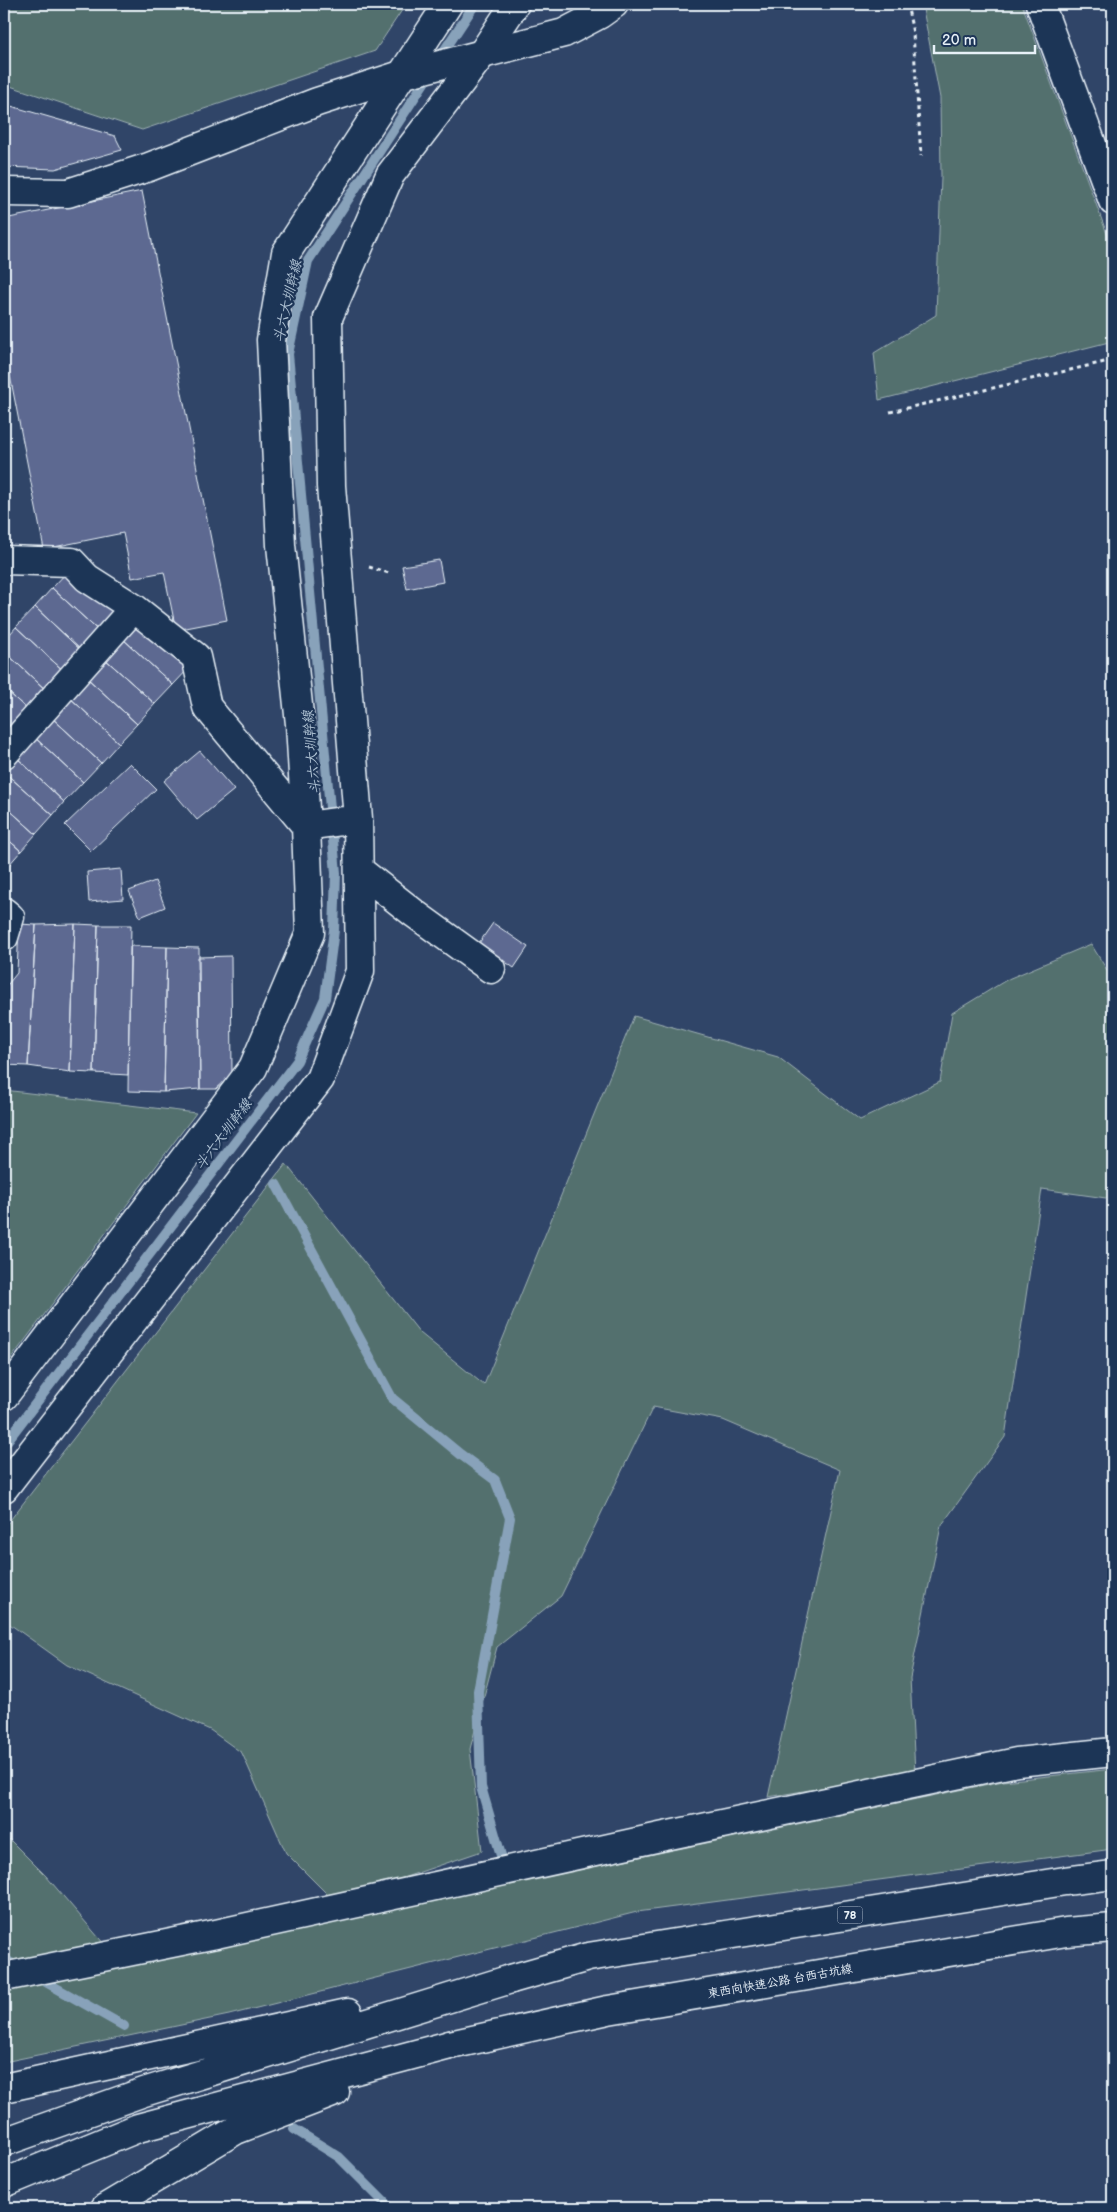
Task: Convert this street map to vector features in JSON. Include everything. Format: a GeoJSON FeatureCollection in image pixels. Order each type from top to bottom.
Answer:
{"type":"FeatureCollection","features":[{"type":"Feature","properties":{"kind":"main road"},"geometry":{"type":"LineString","coordinates":[[4,1396],[253,1068],[310,933],[300,724],[281,545],[271,340],[286,253],[448,4]]}},
{"type":"Feature","properties":{"kind":"main road"},"geometry":{"type":"LineString","coordinates":[[4,1488],[320,1080],[360,971],[358,819],[331,486],[328,318],[390,175],[482,54],[515,4]]}},
{"type":"Feature","properties":{"kind":"main road"},"geometry":{"type":"LineString","coordinates":[[4,192],[68,193],[149,167],[317,102],[401,75],[564,33],[600,14],[614,4]]}},
{"type":"Feature","properties":{"kind":"main road"},"geometry":{"type":"LineString","coordinates":[[1040,4],[1113,202]]}},
{"type":"Feature","properties":{"kind":"main road"},"geometry":{"type":"LineString","coordinates":[[4,560],[72,562],[87,578],[134,608],[196,657],[206,707],[306,826]]}},
{"type":"Feature","properties":{"kind":"main road"},"geometry":{"type":"LineString","coordinates":[[4,754],[134,608]]}},
{"type":"Feature","properties":{"kind":"main road"},"geometry":{"type":"LineString","coordinates":[[306,826],[358,819]]}},
{"type":"Feature","properties":{"kind":"main road"},"geometry":{"type":"LineString","coordinates":[[359,870],[415,914],[491,968]]}},
{"type":"Feature","properties":{"kind":"main road"},"geometry":{"type":"LineString","coordinates":[[4,912],[10,917],[4,937]]}},
{"type":"Feature","properties":{"kind":"main road"},"geometry":{"type":"LineString","coordinates":[[4,1978],[1017,1762],[1113,1752]]}},
{"type":"Feature","properties":{"kind":"main road","name":"78"},"geometry":{"type":"LineString","coordinates":[[511,1979],[588,1957],[1113,1875]]}},
{"type":"Feature","properties":{"kind":"main road","name":"東西向快速公路 台西古坑線"},"geometry":{"type":"LineString","coordinates":[[450,2045],[608,2010],[1066,1932],[1113,1928]]}},
{"type":"Feature","properties":{"kind":"main road"},"geometry":{"type":"LineString","coordinates":[[4,2088],[217,2040],[511,1979]]}},
{"type":"Feature","properties":{"kind":"main road"},"geometry":{"type":"LineString","coordinates":[[4,2142],[144,2092],[511,1979]]}},
{"type":"Feature","properties":{"kind":"main road"},"geometry":{"type":"LineString","coordinates":[[4,2183],[138,2128],[450,2045]]}},
{"type":"Feature","properties":{"kind":"main road"},"geometry":{"type":"LineString","coordinates":[[105,2208],[236,2130],[450,2045]]}},
{"type":"Feature","properties":{"kind":"path"},"geometry":{"type":"LineString","coordinates":[[907,4],[913,33],[921,156]]}},
{"type":"Feature","properties":{"kind":"path"},"geometry":{"type":"LineString","coordinates":[[890,412],[1113,360]]}},
{"type":"Feature","properties":{"kind":"green space"},"geometry":{"type":"Polygon","coordinates":[[[4,4],[406,4],[375,51],[142,130],[4,84],[4,4]]]}},
{"type":"Feature","properties":{"kind":"green space"},"geometry":{"type":"Polygon","coordinates":[[[922,4],[1022,4],[1113,250],[1113,341],[879,400],[874,353],[936,315],[941,177],[940,98],[922,4]]]}},
{"type":"Feature","properties":{"kind":"green space"},"geometry":{"type":"Polygon","coordinates":[[[1091,944],[1113,980],[1113,1199],[1042,1189],[1005,1437],[941,1526],[910,1678],[915,1772],[768,1797],[840,1470],[723,1420],[653,1407],[561,1596],[497,1647],[470,1749],[482,1851],[382,1885],[329,1896],[286,1853],[242,1753],[210,1730],[67,1665],[4,1620],[4,1528],[286,1164],[420,1333],[484,1385],[634,1016],[778,1057],[860,1120],[940,1082],[952,1013],[1008,979],[1091,944]]]}},
{"type":"Feature","properties":{"kind":"green space"},"geometry":{"type":"Polygon","coordinates":[[[4,1090],[196,1113],[4,1368],[4,1090]]]}},
{"type":"Feature","properties":{"kind":"green space"},"geometry":{"type":"Polygon","coordinates":[[[1113,1769],[1113,1849],[637,1912],[229,2015],[4,2062],[4,1990],[1003,1781],[1113,1769]]]}},
{"type":"Feature","properties":{"kind":"green space"},"geometry":{"type":"Polygon","coordinates":[[[4,1834],[46,1876],[105,1945],[4,1963],[4,1834]]]}},
{"type":"Feature","properties":{"kind":"building"},"geometry":{"type":"Polygon","coordinates":[[[4,104],[115,136],[122,150],[55,169],[4,167],[4,104]]]}},
{"type":"Feature","properties":{"kind":"building"},"geometry":{"type":"Polygon","coordinates":[[[142,191],[227,620],[176,630],[164,572],[132,578],[123,533],[44,549],[4,345],[4,219],[142,191]]]}},
{"type":"Feature","properties":{"kind":"building"},"geometry":{"type":"Polygon","coordinates":[[[439,560],[443,582],[407,589],[402,566],[439,560]]]}},
{"type":"Feature","properties":{"kind":"building"},"geometry":{"type":"Polygon","coordinates":[[[70,569],[121,615],[103,635],[52,588],[70,569]]]}},
{"type":"Feature","properties":{"kind":"building"},"geometry":{"type":"Polygon","coordinates":[[[52,588],[103,635],[85,654],[35,607],[52,588]]]}},
{"type":"Feature","properties":{"kind":"building"},"geometry":{"type":"Polygon","coordinates":[[[35,607],[85,654],[67,674],[16,627],[35,607]]]}},
{"type":"Feature","properties":{"kind":"building"},"geometry":{"type":"Polygon","coordinates":[[[140,619],[191,666],[173,685],[122,638],[140,619]]]}},
{"type":"Feature","properties":{"kind":"building"},"geometry":{"type":"Polygon","coordinates":[[[16,627],[67,674],[49,693],[4,651],[4,641],[16,627]]]}},
{"type":"Feature","properties":{"kind":"building"},"geometry":{"type":"Polygon","coordinates":[[[122,638],[173,685],[155,704],[104,658],[122,638]]]}},
{"type":"Feature","properties":{"kind":"building"},"geometry":{"type":"Polygon","coordinates":[[[4,651],[49,693],[31,713],[4,688],[4,651]]]}},
{"type":"Feature","properties":{"kind":"building"},"geometry":{"type":"Polygon","coordinates":[[[104,658],[155,704],[137,724],[86,677],[104,658]]]}},
{"type":"Feature","properties":{"kind":"building"},"geometry":{"type":"Polygon","coordinates":[[[86,677],[137,724],[119,743],[68,696],[86,677]]]}},
{"type":"Feature","properties":{"kind":"building"},"geometry":{"type":"Polygon","coordinates":[[[4,688],[31,713],[13,732],[4,723],[4,688]]]}},
{"type":"Feature","properties":{"kind":"building"},"geometry":{"type":"Polygon","coordinates":[[[68,696],[119,743],[101,763],[50,716],[68,696]]]}},
{"type":"Feature","properties":{"kind":"building"},"geometry":{"type":"Polygon","coordinates":[[[50,716],[101,763],[83,782],[32,735],[50,716]]]}},
{"type":"Feature","properties":{"kind":"building"},"geometry":{"type":"Polygon","coordinates":[[[32,735],[83,782],[64,802],[14,755],[32,735]]]}},
{"type":"Feature","properties":{"kind":"building"},"geometry":{"type":"Polygon","coordinates":[[[200,751],[234,790],[197,820],[164,781],[200,751]]]}},
{"type":"Feature","properties":{"kind":"building"},"geometry":{"type":"Polygon","coordinates":[[[14,755],[64,802],[53,815],[4,772],[4,767],[14,755]]]}},
{"type":"Feature","properties":{"kind":"building"},"geometry":{"type":"Polygon","coordinates":[[[130,763],[156,789],[91,851],[65,825],[130,763]]]}},
{"type":"Feature","properties":{"kind":"building"},"geometry":{"type":"Polygon","coordinates":[[[4,772],[53,815],[36,834],[4,805],[4,772]]]}},
{"type":"Feature","properties":{"kind":"building"},"geometry":{"type":"Polygon","coordinates":[[[4,805],[36,834],[21,851],[4,836],[4,805]]]}},
{"type":"Feature","properties":{"kind":"building"},"geometry":{"type":"Polygon","coordinates":[[[4,836],[21,851],[8,866],[4,863],[4,836]]]}},
{"type":"Feature","properties":{"kind":"building"},"geometry":{"type":"Polygon","coordinates":[[[121,869],[123,899],[89,902],[87,872],[121,869]]]}},
{"type":"Feature","properties":{"kind":"building"},"geometry":{"type":"Polygon","coordinates":[[[155,881],[165,907],[140,917],[129,891],[155,881]]]}},
{"type":"Feature","properties":{"kind":"building"},"geometry":{"type":"Polygon","coordinates":[[[493,923],[528,947],[514,968],[479,943],[493,923]]]}},
{"type":"Feature","properties":{"kind":"building"},"geometry":{"type":"Polygon","coordinates":[[[19,924],[36,925],[28,1066],[4,1065],[4,989],[17,973],[19,924]]]}},
{"type":"Feature","properties":{"kind":"building"},"geometry":{"type":"Polygon","coordinates":[[[75,924],[70,1072],[28,1066],[36,925],[75,924]]]}},
{"type":"Feature","properties":{"kind":"building"},"geometry":{"type":"Polygon","coordinates":[[[75,924],[98,925],[94,1073],[70,1072],[75,924]]]}},
{"type":"Feature","properties":{"kind":"building"},"geometry":{"type":"Polygon","coordinates":[[[98,925],[131,925],[128,1075],[94,1073],[98,925]]]}},
{"type":"Feature","properties":{"kind":"building"},"geometry":{"type":"Polygon","coordinates":[[[130,946],[167,947],[164,1092],[128,1091],[130,946]]]}},
{"type":"Feature","properties":{"kind":"building"},"geometry":{"type":"Polygon","coordinates":[[[167,947],[199,948],[200,1089],[164,1092],[167,947]]]}},
{"type":"Feature","properties":{"kind":"building"},"geometry":{"type":"Polygon","coordinates":[[[231,956],[232,1075],[216,1089],[200,1089],[198,957],[231,956]]]}},
{"type":"Feature","properties":{"kind":"waterway","name":"斗六大圳幹線"},"geometry":{"type":"LineString","coordinates":[[438,60],[475,4]]}},
{"type":"Feature","properties":{"kind":"waterway","name":"斗六大圳幹線"},"geometry":{"type":"LineString","coordinates":[[4,1445],[297,1061],[325,998],[334,930],[336,873],[288,354],[308,261],[431,72]]}},
{"type":"Feature","properties":{"kind":"waterway"},"geometry":{"type":"LineString","coordinates":[[276,1184],[392,1398],[495,1480],[510,1518],[478,1691],[481,1787],[505,1869]]}},
{"type":"Feature","properties":{"kind":"waterway"},"geometry":{"type":"LineString","coordinates":[[4,1959],[20,1968]]}},
{"type":"Feature","properties":{"kind":"waterway"},"geometry":{"type":"LineString","coordinates":[[35,1976],[124,2026]]}},
{"type":"Feature","properties":{"kind":"waterway"},"geometry":{"type":"LineString","coordinates":[[294,2129],[339,2157],[390,2208]]}}]}
